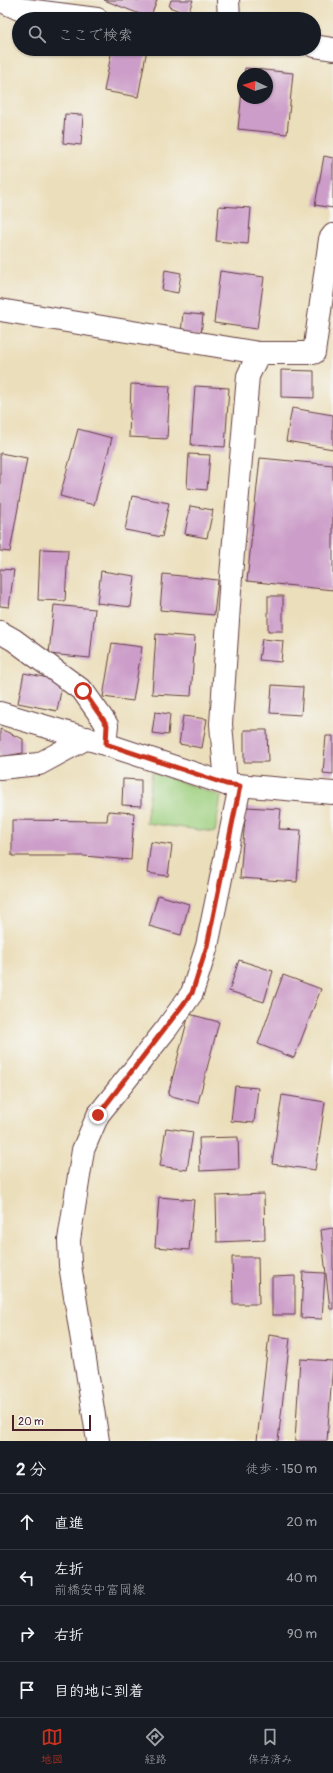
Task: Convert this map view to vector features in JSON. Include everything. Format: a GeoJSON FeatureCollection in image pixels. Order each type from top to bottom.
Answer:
{"type":"FeatureCollection","features":[{"type":"Feature","properties":{"kind":"street"},"geometry":{"type":"LineString","coordinates":[[0,0],[19,9],[42,12]]}},
{"type":"Feature","properties":{"kind":"street"},"geometry":{"type":"LineString","coordinates":[[228,0],[229,12]]}},
{"type":"Feature","properties":{"kind":"street"},"geometry":{"type":"LineString","coordinates":[[321,47],[333,49]]}},
{"type":"Feature","properties":{"kind":"street"},"geometry":{"type":"LineString","coordinates":[[0,310],[258,353],[314,352],[332,238]]}},
{"type":"Feature","properties":{"kind":"street"},"geometry":{"type":"LineString","coordinates":[[98,1441],[70,1265],[69,1240],[83,1150],[98,1115],[192,993],[207,946],[233,784],[221,724],[231,576],[248,376],[258,353]]}},
{"type":"Feature","properties":{"kind":"street"},"geometry":{"type":"LineString","coordinates":[[0,632],[14,640],[83,691],[107,725],[96,741],[39,764],[0,768]]}},
{"type":"Feature","properties":{"kind":"street"},"geometry":{"type":"LineString","coordinates":[[0,713],[233,784],[333,793]]}},
{"type":"Feature","properties":{"kind":"green space"},"geometry":{"type":"Polygon","coordinates":[[[152,772],[221,796],[215,832],[146,823],[152,772]]]}},
{"type":"Feature","properties":{"kind":"building"},"geometry":{"type":"Polygon","coordinates":[[[104,0],[157,0],[152,12],[135,12],[104,0]]]}},
{"type":"Feature","properties":{"kind":"building"},"geometry":{"type":"Polygon","coordinates":[[[171,0],[193,0],[189,12],[183,12],[169,7],[171,0]]]}},
{"type":"Feature","properties":{"kind":"building"},"geometry":{"type":"Polygon","coordinates":[[[111,56],[146,56],[138,97],[104,91],[111,56]]]}},
{"type":"Feature","properties":{"kind":"building"},"geometry":{"type":"Polygon","coordinates":[[[273,71],[293,73],[287,134],[238,129],[241,104],[273,104],[273,71]]]}},
{"type":"Feature","properties":{"kind":"building"},"geometry":{"type":"Polygon","coordinates":[[[65,114],[83,115],[81,145],[63,143],[65,114]]]}},
{"type":"Feature","properties":{"kind":"building"},"geometry":{"type":"Polygon","coordinates":[[[324,156],[333,158],[333,208],[315,205],[324,156]]]}},
{"type":"Feature","properties":{"kind":"building"},"geometry":{"type":"Polygon","coordinates":[[[219,206],[251,208],[248,244],[216,241],[219,206]]]}},
{"type":"Feature","properties":{"kind":"building"},"geometry":{"type":"Polygon","coordinates":[[[165,270],[181,273],[178,293],[162,290],[165,270]]]}},
{"type":"Feature","properties":{"kind":"building"},"geometry":{"type":"Polygon","coordinates":[[[220,271],[264,277],[257,329],[214,323],[220,271]]]}},
{"type":"Feature","properties":{"kind":"building"},"geometry":{"type":"Polygon","coordinates":[[[183,313],[203,315],[201,336],[181,334],[183,313]]]}},
{"type":"Feature","properties":{"kind":"building"},"geometry":{"type":"Polygon","coordinates":[[[281,370],[314,371],[314,398],[281,397],[281,370]]]}},
{"type":"Feature","properties":{"kind":"building"},"geometry":{"type":"Polygon","coordinates":[[[131,384],[170,386],[167,439],[129,437],[131,384]]]}},
{"type":"Feature","properties":{"kind":"building"},"geometry":{"type":"Polygon","coordinates":[[[195,386],[229,388],[225,447],[191,445],[195,386]]]}},
{"type":"Feature","properties":{"kind":"building"},"geometry":{"type":"Polygon","coordinates":[[[292,408],[333,415],[333,449],[286,441],[292,408]]]}},
{"type":"Feature","properties":{"kind":"building"},"geometry":{"type":"Polygon","coordinates":[[[78,429],[112,438],[94,505],[60,496],[78,429]]]}},
{"type":"Feature","properties":{"kind":"building"},"geometry":{"type":"Polygon","coordinates":[[[0,453],[27,458],[10,552],[0,551],[0,453]]]}},
{"type":"Feature","properties":{"kind":"building"},"geometry":{"type":"Polygon","coordinates":[[[189,454],[210,455],[207,490],[187,488],[189,454]]]}},
{"type":"Feature","properties":{"kind":"building"},"geometry":{"type":"Polygon","coordinates":[[[260,458],[333,465],[333,590],[247,581],[260,458]]]}},
{"type":"Feature","properties":{"kind":"building"},"geometry":{"type":"Polygon","coordinates":[[[132,496],[169,503],[162,537],[125,530],[132,496]]]}},
{"type":"Feature","properties":{"kind":"building"},"geometry":{"type":"Polygon","coordinates":[[[190,506],[213,510],[207,538],[185,534],[190,506]]]}},
{"type":"Feature","properties":{"kind":"building"},"geometry":{"type":"Polygon","coordinates":[[[40,549],[68,550],[65,601],[38,600],[40,549]]]}},
{"type":"Feature","properties":{"kind":"building"},"geometry":{"type":"Polygon","coordinates":[[[0,569],[14,570],[9,607],[0,606],[0,569]]]}},
{"type":"Feature","properties":{"kind":"building"},"geometry":{"type":"Polygon","coordinates":[[[101,571],[135,576],[131,607],[97,603],[101,571]]]}},
{"type":"Feature","properties":{"kind":"building"},"geometry":{"type":"Polygon","coordinates":[[[163,574],[218,580],[214,615],[160,610],[163,574]]]}},
{"type":"Feature","properties":{"kind":"building"},"geometry":{"type":"Polygon","coordinates":[[[268,596],[283,596],[283,631],[268,631],[268,596]]]}},
{"type":"Feature","properties":{"kind":"building"},"geometry":{"type":"Polygon","coordinates":[[[54,605],[95,609],[90,658],[49,654],[54,605]]]}},
{"type":"Feature","properties":{"kind":"building"},"geometry":{"type":"Polygon","coordinates":[[[156,634],[195,637],[191,696],[152,694],[156,634]]]}},
{"type":"Feature","properties":{"kind":"building"},"geometry":{"type":"Polygon","coordinates":[[[262,639],[283,641],[281,662],[259,660],[262,639]]]}},
{"type":"Feature","properties":{"kind":"building"},"geometry":{"type":"Polygon","coordinates":[[[112,643],[142,647],[133,701],[103,697],[112,643]]]}},
{"type":"Feature","properties":{"kind":"building"},"geometry":{"type":"Polygon","coordinates":[[[24,673],[63,681],[57,711],[18,703],[24,673]]]}},
{"type":"Feature","properties":{"kind":"building"},"geometry":{"type":"Polygon","coordinates":[[[272,685],[303,687],[301,715],[270,713],[272,685]]]}},
{"type":"Feature","properties":{"kind":"building"},"geometry":{"type":"Polygon","coordinates":[[[155,712],[170,714],[168,735],[152,733],[155,712]]]}},
{"type":"Feature","properties":{"kind":"building"},"geometry":{"type":"Polygon","coordinates":[[[183,716],[207,719],[202,748],[179,744],[183,716]]]}},
{"type":"Feature","properties":{"kind":"building"},"geometry":{"type":"Polygon","coordinates":[[[0,729],[23,739],[23,753],[0,757],[0,729]]]}},
{"type":"Feature","properties":{"kind":"building"},"geometry":{"type":"Polygon","coordinates":[[[244,730],[267,730],[268,762],[244,762],[244,730]]]}},
{"type":"Feature","properties":{"kind":"building"},"geometry":{"type":"Polygon","coordinates":[[[326,736],[333,736],[333,774],[323,773],[326,736]]]}},
{"type":"Feature","properties":{"kind":"building"},"geometry":{"type":"Polygon","coordinates":[[[123,779],[141,780],[141,806],[122,805],[123,779]]]}},
{"type":"Feature","properties":{"kind":"building"},"geometry":{"type":"Polygon","coordinates":[[[246,807],[281,809],[279,829],[301,830],[297,882],[240,878],[246,807]]]}},
{"type":"Feature","properties":{"kind":"building"},"geometry":{"type":"Polygon","coordinates":[[[108,811],[134,813],[131,860],[84,856],[12,856],[12,820],[107,821],[108,811]]]}},
{"type":"Feature","properties":{"kind":"building"},"geometry":{"type":"Polygon","coordinates":[[[151,842],[172,845],[168,876],[147,873],[151,842]]]}},
{"type":"Feature","properties":{"kind":"building"},"geometry":{"type":"Polygon","coordinates":[[[158,895],[189,904],[181,935],[149,926],[158,895]]]}},
{"type":"Feature","properties":{"kind":"building"},"geometry":{"type":"Polygon","coordinates":[[[239,960],[273,971],[264,1002],[229,991],[239,960]]]}},
{"type":"Feature","properties":{"kind":"building"},"geometry":{"type":"Polygon","coordinates":[[[283,975],[321,989],[294,1058],[258,1044],[283,975]]]}},
{"type":"Feature","properties":{"kind":"building"},"geometry":{"type":"Polygon","coordinates":[[[189,1014],[219,1022],[198,1103],[168,1095],[189,1014]]]}},
{"type":"Feature","properties":{"kind":"building"},"geometry":{"type":"Polygon","coordinates":[[[235,1086],[258,1088],[254,1123],[231,1121],[235,1086]]]}},
{"type":"Feature","properties":{"kind":"building"},"geometry":{"type":"Polygon","coordinates":[[[282,1095],[325,1102],[315,1170],[272,1164],[282,1095]]]}},
{"type":"Feature","properties":{"kind":"building"},"geometry":{"type":"Polygon","coordinates":[[[166,1128],[193,1132],[187,1170],[160,1166],[166,1128]]]}},
{"type":"Feature","properties":{"kind":"building"},"geometry":{"type":"Polygon","coordinates":[[[238,1137],[239,1169],[200,1171],[199,1138],[238,1137]]]}},
{"type":"Feature","properties":{"kind":"building"},"geometry":{"type":"Polygon","coordinates":[[[264,1194],[265,1240],[217,1242],[216,1196],[264,1194]]]}},
{"type":"Feature","properties":{"kind":"building"},"geometry":{"type":"Polygon","coordinates":[[[159,1197],[194,1200],[189,1250],[155,1247],[159,1197]]]}},
{"type":"Feature","properties":{"kind":"building"},"geometry":{"type":"Polygon","coordinates":[[[333,1228],[333,1309],[330,1309],[321,1230],[333,1228]]]}},
{"type":"Feature","properties":{"kind":"building"},"geometry":{"type":"Polygon","coordinates":[[[232,1257],[258,1257],[259,1304],[233,1304],[232,1257]]]}},
{"type":"Feature","properties":{"kind":"building"},"geometry":{"type":"Polygon","coordinates":[[[303,1272],[325,1273],[322,1319],[301,1318],[303,1272]]]}},
{"type":"Feature","properties":{"kind":"building"},"geometry":{"type":"Polygon","coordinates":[[[295,1276],[295,1315],[272,1315],[272,1277],[295,1276]]]}},
{"type":"Feature","properties":{"kind":"building"},"geometry":{"type":"Polygon","coordinates":[[[269,1335],[290,1338],[278,1441],[257,1441],[269,1335]]]}},
{"type":"Feature","properties":{"kind":"building"},"geometry":{"type":"Polygon","coordinates":[[[300,1359],[333,1361],[327,1441],[295,1441],[300,1359]]]}},
{"type":"Feature","properties":{"kind":"route"},"geometry":{"type":"LineString","coordinates":[[83,691],[107,725],[106,744],[226,784],[240,786],[207,946],[192,993],[167,1028],[98,1115]]}}]}
